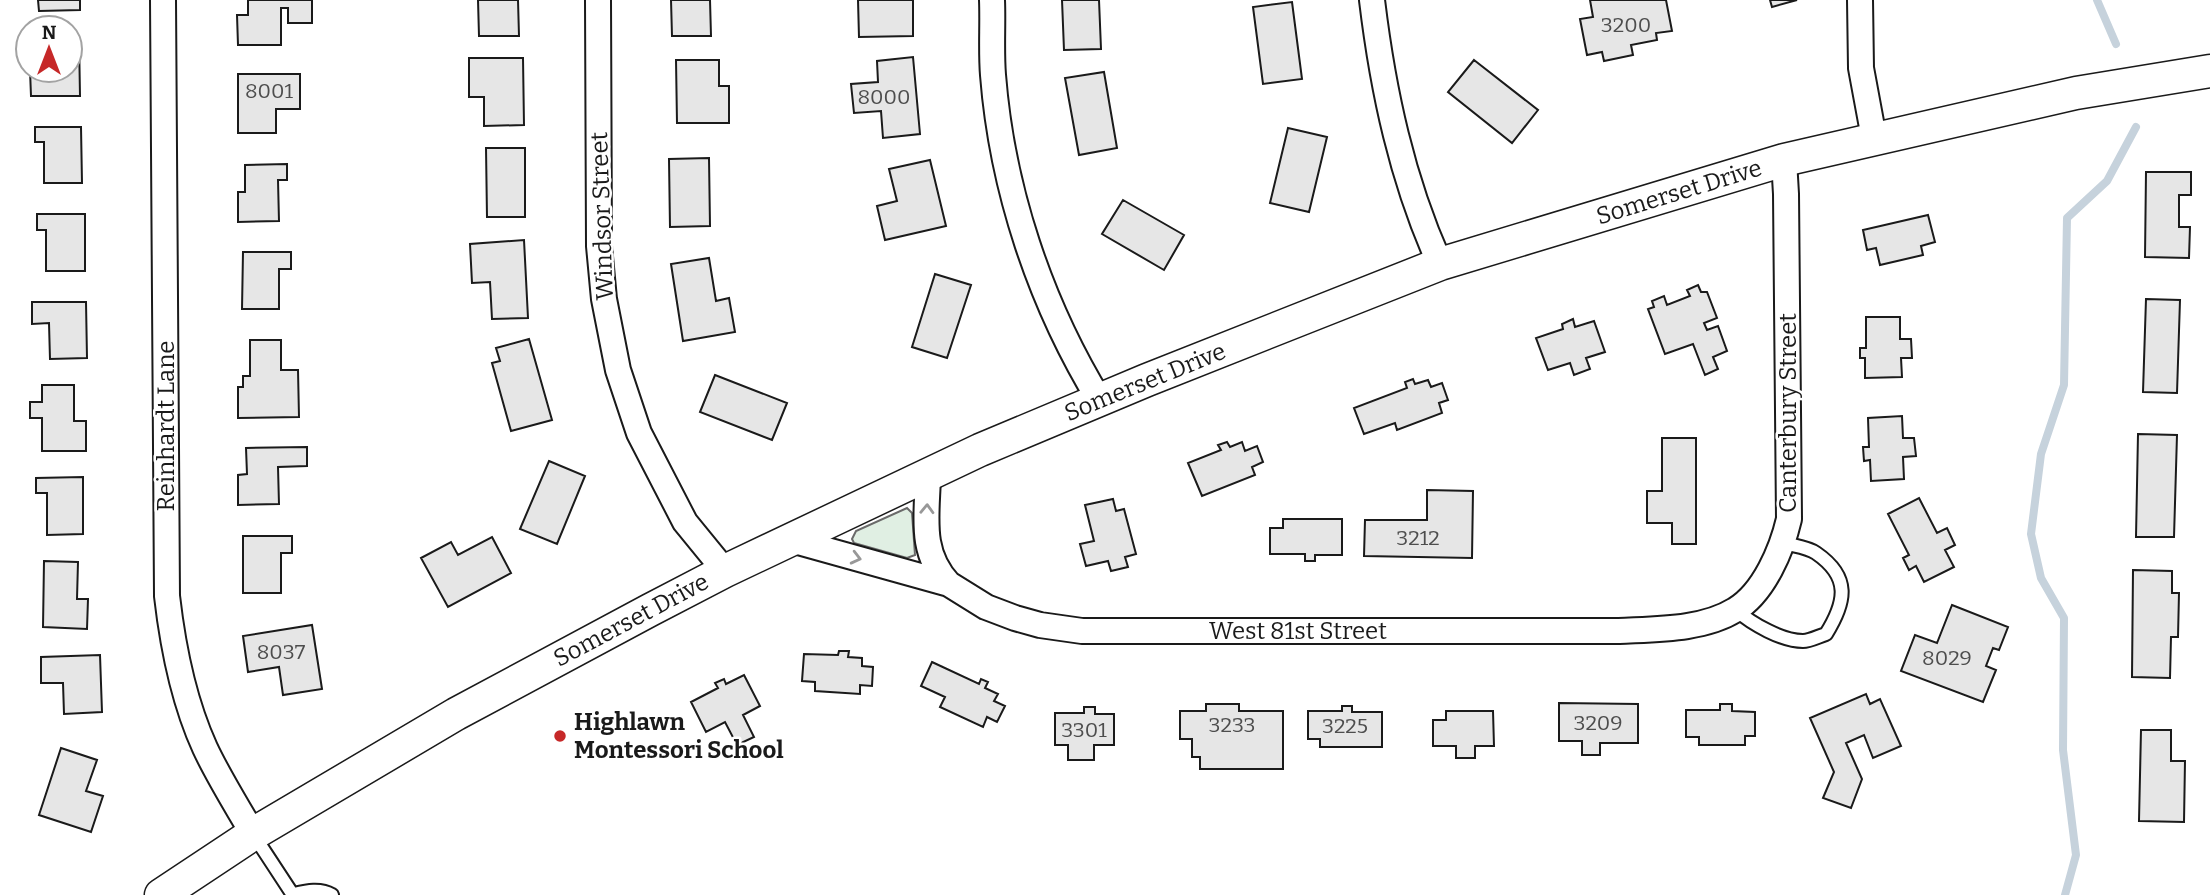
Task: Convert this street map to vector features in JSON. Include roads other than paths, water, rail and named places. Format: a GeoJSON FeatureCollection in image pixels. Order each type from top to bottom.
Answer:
{"type":"FeatureCollection","features":[{"type":"Feature","properties":{"kind":"street","name":"Reinhardt Lane"},"geometry":{"type":"LineString","coordinates":[[163,0],[167,596],[172,642],[188,703],[205,749],[253,834]]}},
{"type":"Feature","properties":{"kind":"street","name":"Windsor Street"},"geometry":{"type":"LineString","coordinates":[[598,0],[599,246],[604,299],[618,370],[639,433],[685,522],[725,570]]}},
{"type":"Feature","properties":{"kind":"street"},"geometry":{"type":"LineString","coordinates":[[992,0],[993,74],[1002,143],[1018,216],[1051,309],[1074,358],[1100,401]]}},
{"type":"Feature","properties":{"kind":"street"},"geometry":{"type":"LineString","coordinates":[[1372,0],[1380,64],[1400,152],[1425,231],[1440,264]]}},
{"type":"Feature","properties":{"kind":"street"},"geometry":{"type":"LineString","coordinates":[[1860,0],[1861,68],[1874,138]]}},
{"type":"Feature","properties":{"kind":"street","name":"Somerset Drive"},"geometry":{"type":"LineString","coordinates":[[161,895],[253,834],[456,714],[725,570],[980,450],[1440,264],[1784,160],[2076,93],[2210,71]]}},
{"type":"Feature","properties":{"kind":"street","name":"Canterbury Street"},"geometry":{"type":"LineString","coordinates":[[1657,629],[1704,621],[1736,610],[1754,592],[1774,565],[1784,543],[1789,519],[1789,477],[1784,160]]}},
{"type":"Feature","properties":{"kind":"street","name":"West 81st Street"},"geometry":{"type":"LineString","coordinates":[[928,476],[926,530],[929,554],[936,570],[948,584]]}},
{"type":"Feature","properties":{"kind":"street","name":"West 81st Street"},"geometry":{"type":"LineString","coordinates":[[791,540],[948,584],[986,607],[1015,618],[1040,625],[1082,631],[1657,629]]}},
{"type":"Feature","properties":{"kind":"lane"},"geometry":{"type":"LineString","coordinates":[[1736,610],[1751,623],[1768,632],[1804,641],[1826,634],[1839,614],[1844,590],[1835,571],[1814,552],[1784,543]]}},
{"type":"Feature","properties":{"kind":"lane"},"geometry":{"type":"LineString","coordinates":[[253,834],[294,895],[316,891],[326,891],[331,895]]}},
{"type":"Feature","properties":{"kind":"waterway"},"geometry":{"type":"LineString","coordinates":[[2097,0],[2116,44]]}},
{"type":"Feature","properties":{"kind":"waterway"},"geometry":{"type":"LineString","coordinates":[[2065,895],[2076,855],[2063,750],[2064,618],[2041,578],[2031,534],[2041,454],[2064,385],[2067,218],[2107,181],[2136,127]]}},
{"type":"Feature","properties":{"kind":"place","name":"Highlawn Montessori School"},"geometry":{"type":"Point","coordinates":[560,736]}}]}
